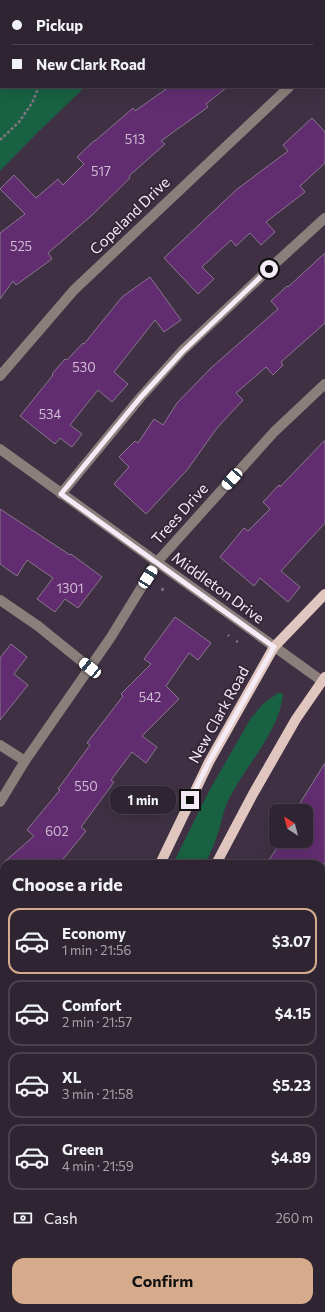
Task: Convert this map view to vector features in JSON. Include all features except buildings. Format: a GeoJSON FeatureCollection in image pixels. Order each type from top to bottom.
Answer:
{"type":"FeatureCollection","features":[{"type":"Feature","properties":{"kind":"main road","name":"New Clark Road"},"geometry":{"type":"LineString","coordinates":[[162,860],[209,762],[274,647],[325,594]]}},
{"type":"Feature","properties":{"kind":"main road"},"geometry":{"type":"LineString","coordinates":[[218,860],[253,794],[296,719],[323,679]]}},
{"type":"Feature","properties":{"kind":"street","name":"Copeland Drive"},"geometry":{"type":"LineString","coordinates":[[0,376],[74,290],[288,88]]}},
{"type":"Feature","properties":{"kind":"street"},"geometry":{"type":"LineString","coordinates":[[61,494],[140,398],[182,352],[325,218]]}},
{"type":"Feature","properties":{"kind":"street","name":"Trees Drive"},"geometry":{"type":"LineString","coordinates":[[0,802],[25,761],[90,668],[157,562],[274,432],[325,384]]}},
{"type":"Feature","properties":{"kind":"street","name":"Middleton Drive"},"geometry":{"type":"LineString","coordinates":[[0,449],[274,647],[323,679]]}},
{"type":"Feature","properties":{"kind":"street"},"geometry":{"type":"LineString","coordinates":[[0,600],[38,626],[90,668]]}},
{"type":"Feature","properties":{"kind":"street"},"geometry":{"type":"LineString","coordinates":[[0,745],[25,761]]}},
{"type":"Feature","properties":{"kind":"path"},"geometry":{"type":"LineString","coordinates":[[0,140],[19,122],[32,103],[39,88]]}},
{"type":"Feature","properties":{"kind":"green space"},"geometry":{"type":"Polygon","coordinates":[[[0,88],[84,88],[36,134],[0,171],[0,88]]]}},
{"type":"Feature","properties":{"kind":"green space"},"geometry":{"type":"Polygon","coordinates":[[[278,693],[283,695],[276,721],[229,800],[207,860],[175,860],[209,791],[251,718],[263,704],[278,693]]]}},
{"type":"Feature","properties":{"kind":"route"},"geometry":{"type":"LineString","coordinates":[[190,800],[209,762],[274,647],[61,494],[140,398],[182,352],[269,269]]}}]}
